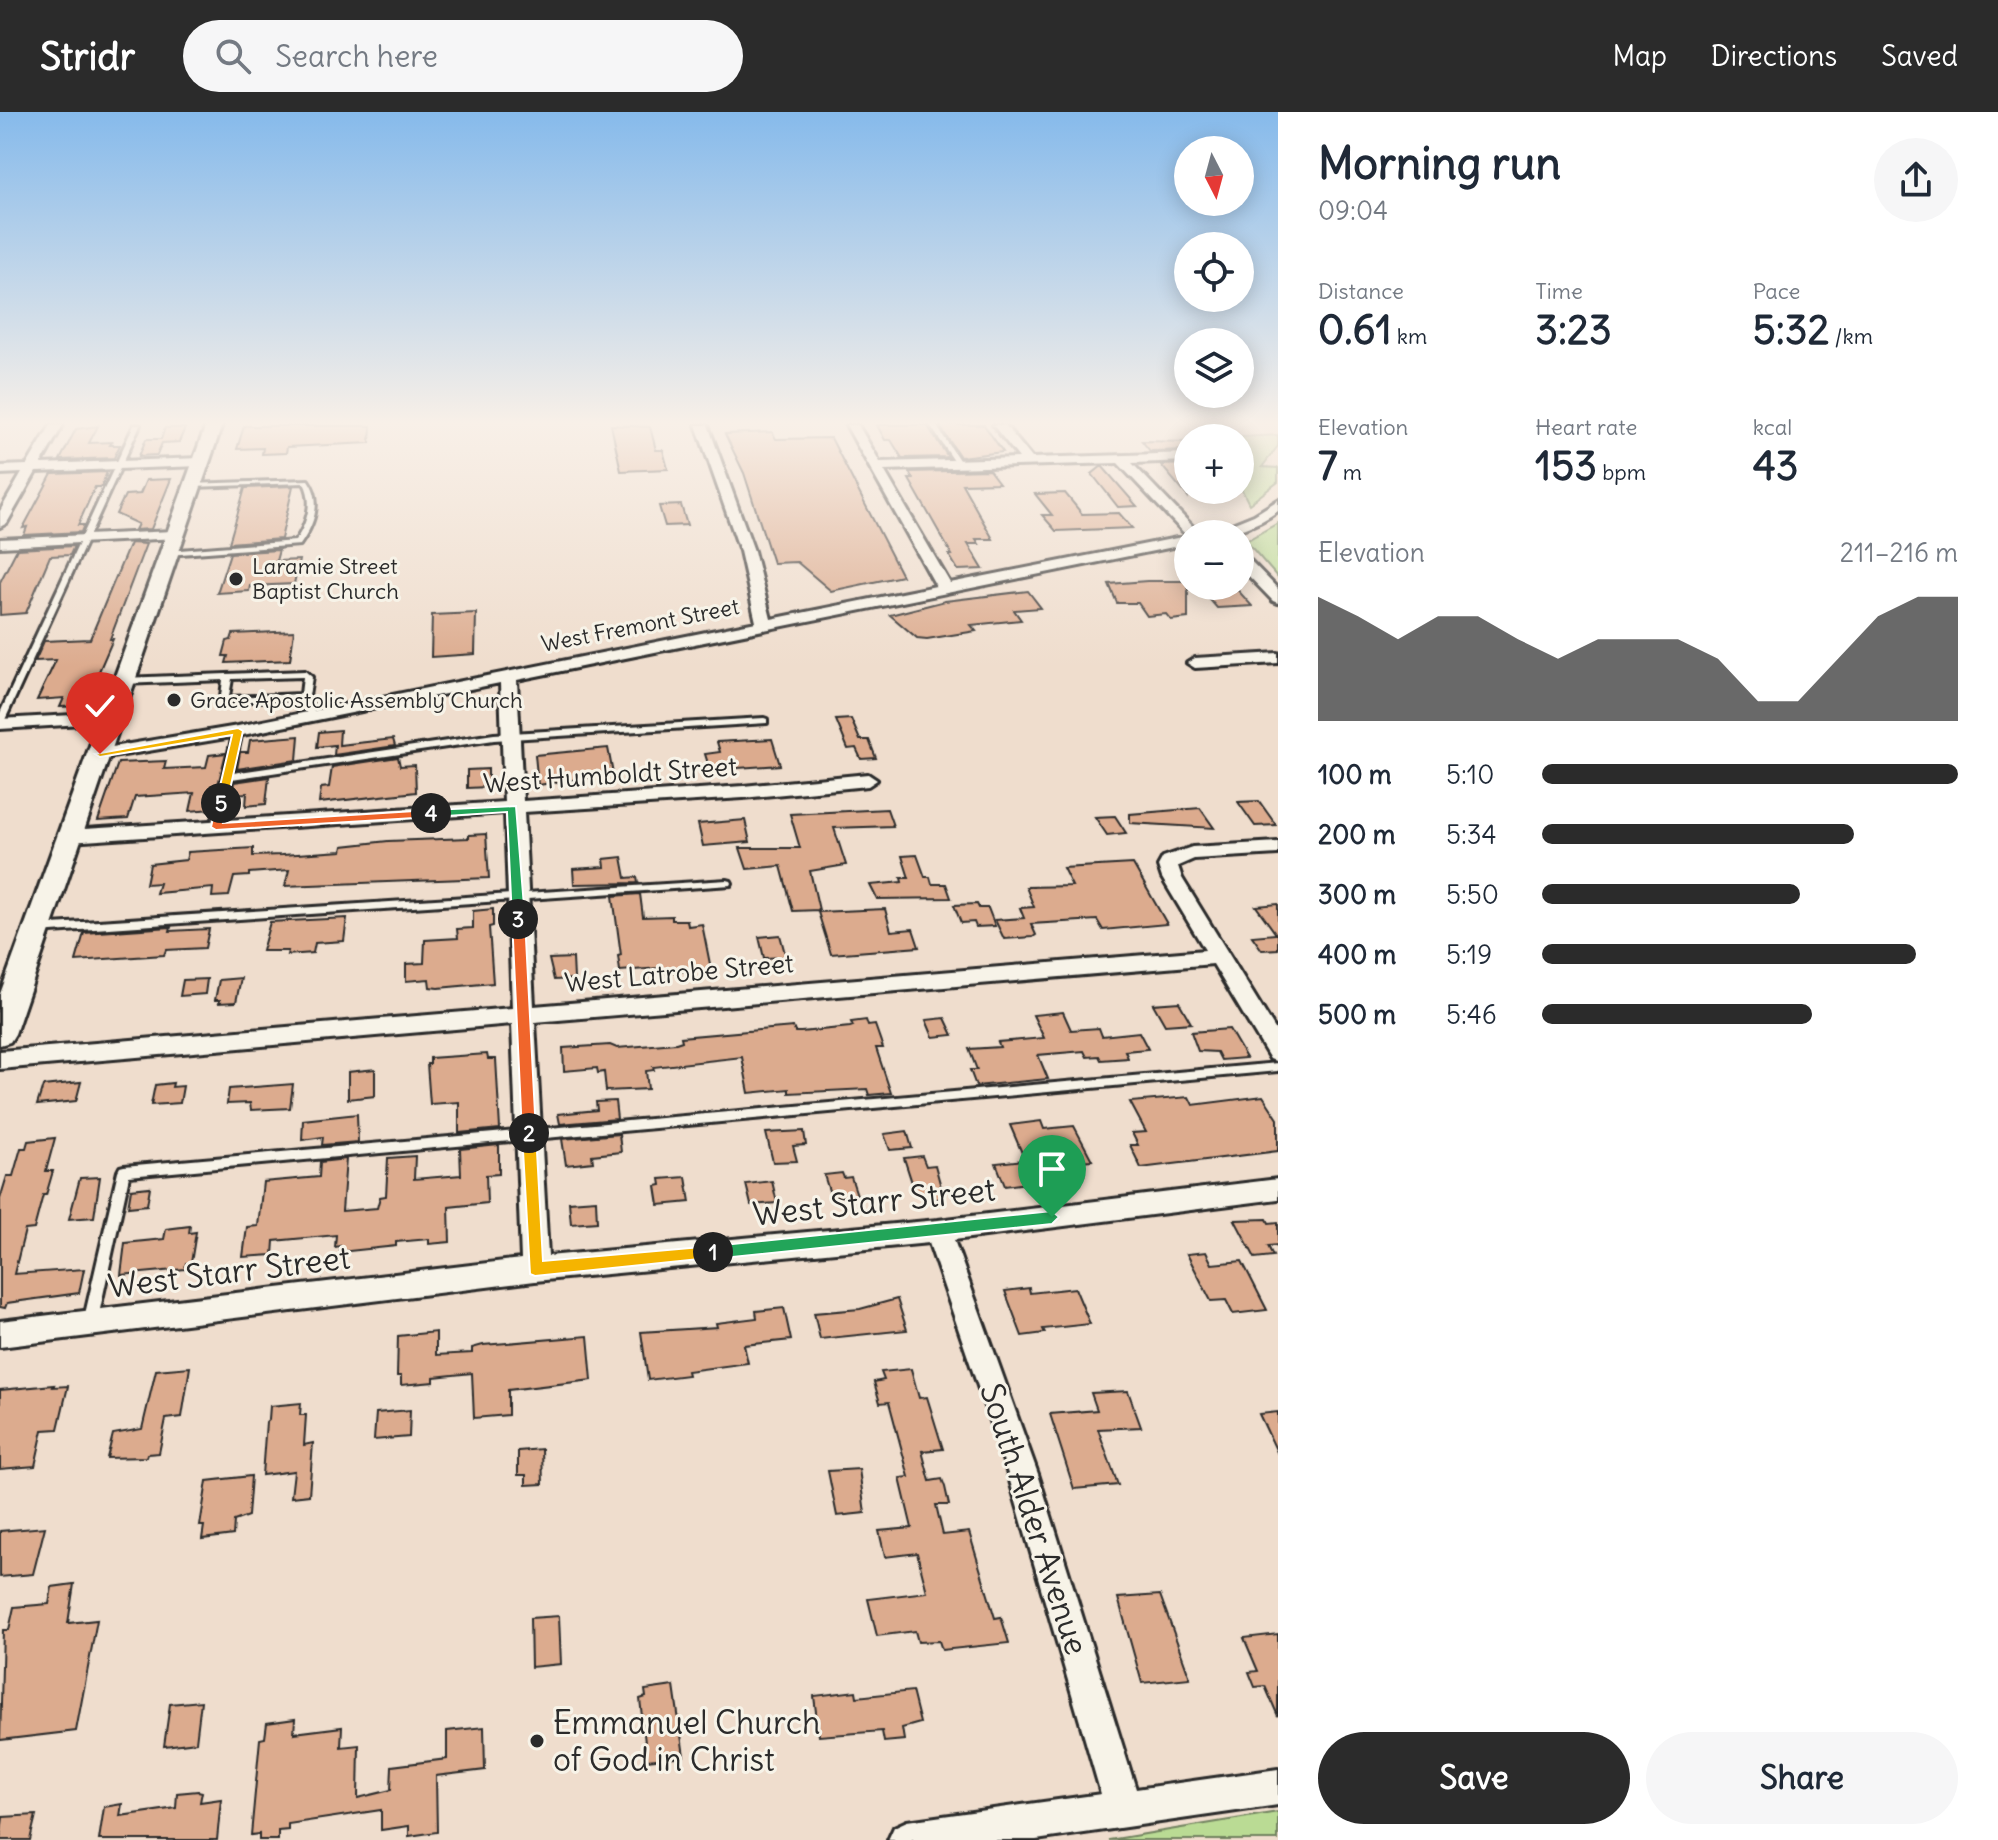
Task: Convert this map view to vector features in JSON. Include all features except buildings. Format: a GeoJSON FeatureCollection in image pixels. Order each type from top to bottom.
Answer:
{"type":"FeatureCollection","features":[{"type":"Feature","properties":{"kind":"street"},"geometry":{"type":"LineString","coordinates":[[0,523],[11,506]]}},
{"type":"Feature","properties":{"kind":"street"},"geometry":{"type":"LineString","coordinates":[[0,1034],[100,754],[109,718],[184,506]]}},
{"type":"Feature","properties":{"kind":"street"},"geometry":{"type":"LineString","coordinates":[[731,506],[747,551],[765,625]]}},
{"type":"Feature","properties":{"kind":"street"},"geometry":{"type":"LineString","coordinates":[[898,506],[946,590]]}},
{"type":"Feature","properties":{"kind":"street"},"geometry":{"type":"LineString","coordinates":[[1254,521],[1276,506]]}},
{"type":"Feature","properties":{"kind":"street"},"geometry":{"type":"LineString","coordinates":[[0,543],[84,539],[170,544]]}},
{"type":"Feature","properties":{"kind":"street","name":"West Fremont Street"},"geometry":{"type":"LineString","coordinates":[[100,754],[238,731],[1174,543]]}},
{"type":"Feature","properties":{"kind":"street"},"geometry":{"type":"LineString","coordinates":[[1254,573],[1278,598]]}},
{"type":"Feature","properties":{"kind":"street"},"geometry":{"type":"LineString","coordinates":[[1195,663],[1278,658]]}},
{"type":"Feature","properties":{"kind":"street"},"geometry":{"type":"LineString","coordinates":[[508,676],[535,1269]]}},
{"type":"Feature","properties":{"kind":"street"},"geometry":{"type":"LineString","coordinates":[[0,723],[109,718]]}},
{"type":"Feature","properties":{"kind":"street","name":"West Humboldt Street"},"geometry":{"type":"LineString","coordinates":[[69,836],[773,790],[868,780]]}},
{"type":"Feature","properties":{"kind":"street"},"geometry":{"type":"LineString","coordinates":[[1278,848],[1192,853],[1170,861],[1168,866],[1172,878],[1278,1053]]}},
{"type":"Feature","properties":{"kind":"street","name":"West Latrobe Street"},"geometry":{"type":"LineString","coordinates":[[0,1060],[1219,956]]}},
{"type":"Feature","properties":{"kind":"street","name":"West Starr Street"},"geometry":{"type":"LineString","coordinates":[[0,1334],[535,1269],[938,1231],[1278,1189]]}},
{"type":"Feature","properties":{"kind":"street","name":"South Alder Avenue"},"geometry":{"type":"LineString","coordinates":[[938,1231],[1023,1474],[1124,1809]]}},
{"type":"Feature","properties":{"kind":"street"},"geometry":{"type":"LineString","coordinates":[[907,1840],[1278,1787]]}},
{"type":"Feature","properties":{"kind":"lane"},"geometry":{"type":"LineString","coordinates":[[0,723],[100,506]]}},
{"type":"Feature","properties":{"kind":"lane"},"geometry":{"type":"LineString","coordinates":[[170,544],[297,543],[304,536],[311,519],[312,506]]}},
{"type":"Feature","properties":{"kind":"lane"},"geometry":{"type":"LineString","coordinates":[[123,681],[305,674],[308,677],[305,696],[311,715]]}},
{"type":"Feature","properties":{"kind":"lane"},"geometry":{"type":"LineString","coordinates":[[228,676],[225,696],[229,700],[305,696]]}},
{"type":"Feature","properties":{"kind":"lane"},"geometry":{"type":"LineString","coordinates":[[227,777],[510,736],[764,721]]}},
{"type":"Feature","properties":{"kind":"lane"},"geometry":{"type":"LineString","coordinates":[[216,827],[238,731]]}},
{"type":"Feature","properties":{"kind":"lane"},"geometry":{"type":"LineString","coordinates":[[37,929],[727,883]]}},
{"type":"Feature","properties":{"kind":"lane"},"geometry":{"type":"LineString","coordinates":[[90,1323],[124,1171],[1278,1067]]}},
{"type":"Feature","properties":{"kind":"green space"},"geometry":{"type":"Polygon","coordinates":[[[1278,523],[1278,578],[1254,550],[1254,536],[1278,523]]]}},
{"type":"Feature","properties":{"kind":"green space"},"geometry":{"type":"Polygon","coordinates":[[[1278,1812],[1278,1840],[1109,1840],[1278,1812]]]}},
{"type":"Feature","properties":{"kind":"place","name":"Laramie Street Baptist Church"},"geometry":{"type":"Point","coordinates":[236,579]}},
{"type":"Feature","properties":{"kind":"place","name":"Grace Apostolic Assembly Church"},"geometry":{"type":"Point","coordinates":[174,700]}},
{"type":"Feature","properties":{"kind":"place","name":"Emmanuel Church of God in Christ"},"geometry":{"type":"Point","coordinates":[537,1741]}},
{"type":"Feature","properties":{"kind":"route"},"geometry":{"type":"LineString","coordinates":[[100,754],[238,731],[216,827],[512,808],[535,1269],[938,1231],[1052,1217]]}}]}
